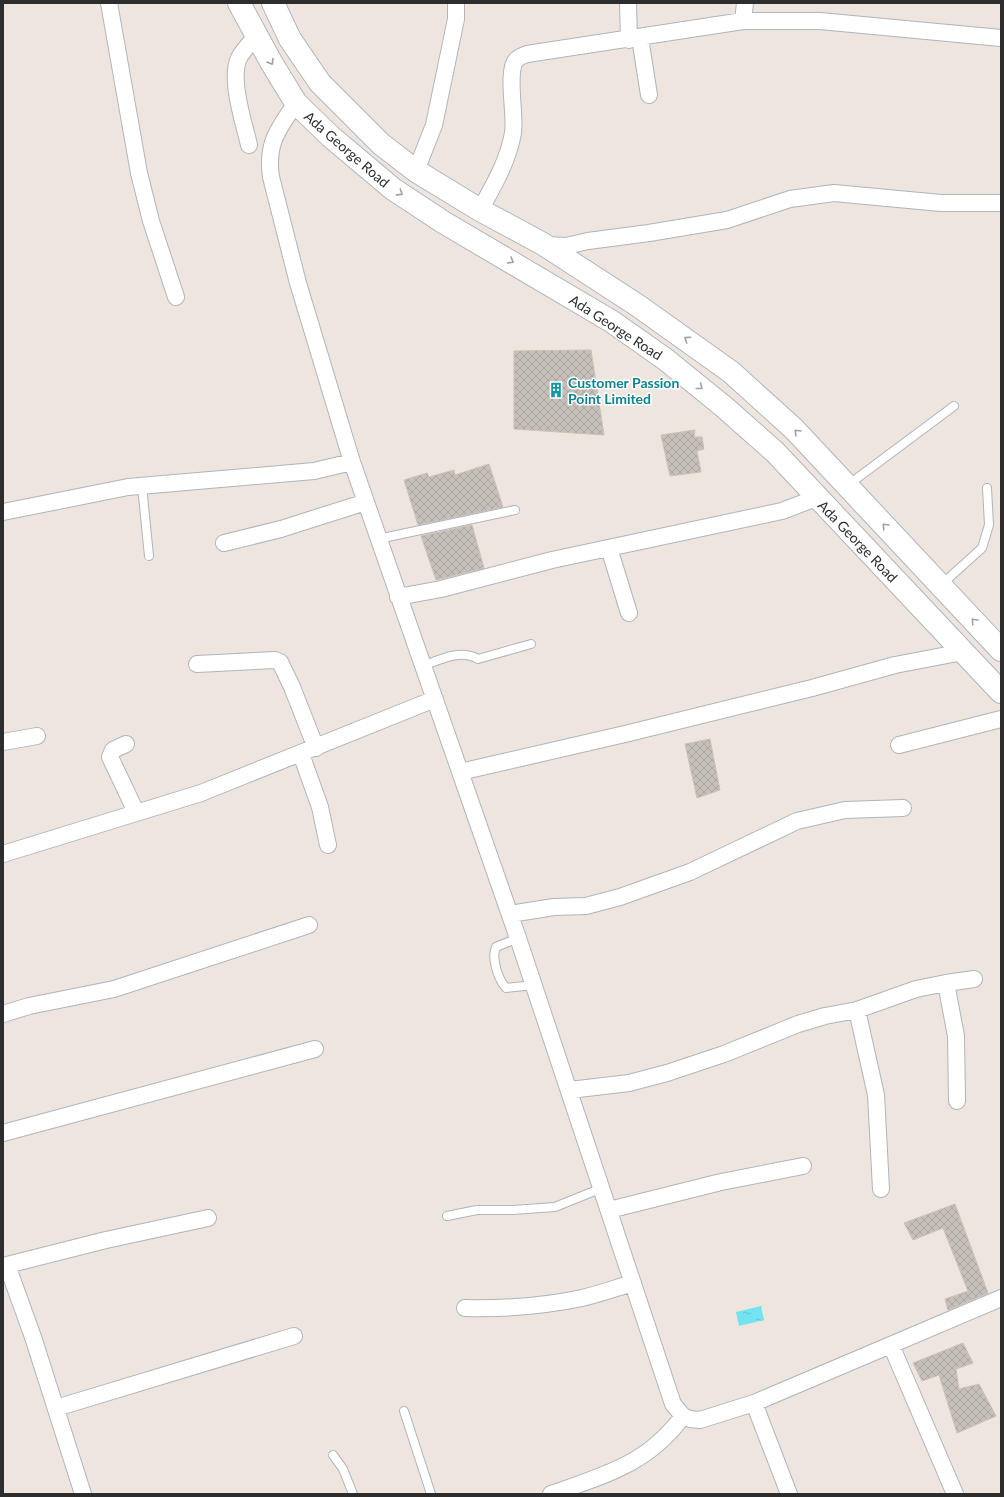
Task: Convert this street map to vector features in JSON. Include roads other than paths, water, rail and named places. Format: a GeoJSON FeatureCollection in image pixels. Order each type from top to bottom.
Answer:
{"type":"FeatureCollection","features":[{"type":"Feature","properties":{"kind":"main road","name":"Ada George Road"},"geometry":{"type":"LineString","coordinates":[[239,3],[256,36],[296,103],[330,136],[393,189],[443,222],[610,321],[665,359],[723,406],[775,452],[816,498],[844,525],[1001,692]]}},
{"type":"Feature","properties":{"kind":"main road","name":"Ada George Road"},"geometry":{"type":"LineString","coordinates":[[273,3],[290,39],[320,83],[381,144],[416,171],[480,210],[543,244],[637,305],[731,372],[794,429],[1001,650]]}},
{"type":"Feature","properties":{"kind":"street"},"geometry":{"type":"LineString","coordinates":[[109,3],[139,173],[150,221],[176,297]]}},
{"type":"Feature","properties":{"kind":"street"},"geometry":{"type":"LineString","coordinates":[[416,171],[434,125],[456,19],[456,3]]}},
{"type":"Feature","properties":{"kind":"street"},"geometry":{"type":"LineString","coordinates":[[628,3],[634,39],[649,95]]}},
{"type":"Feature","properties":{"kind":"street"},"geometry":{"type":"LineString","coordinates":[[743,22],[744,3]]}},
{"type":"Feature","properties":{"kind":"street"},"geometry":{"type":"LineString","coordinates":[[480,210],[502,171],[509,150],[513,132],[512,80],[517,59],[527,54],[743,22],[820,21],[1001,38]]}},
{"type":"Feature","properties":{"kind":"street"},"geometry":{"type":"LineString","coordinates":[[249,145],[240,107],[236,67],[239,57],[256,36]]}},
{"type":"Feature","properties":{"kind":"street"},"geometry":{"type":"LineString","coordinates":[[296,103],[271,145],[268,161],[298,283],[352,462],[570,1090],[673,1404],[683,1416],[690,1419],[700,1420],[754,1403],[1001,1298]]}},
{"type":"Feature","properties":{"kind":"street"},"geometry":{"type":"LineString","coordinates":[[543,244],[566,246],[588,241],[657,232],[727,220],[790,199],[834,193],[941,203],[1001,203]]}},
{"type":"Feature","properties":{"kind":"street"},"geometry":{"type":"LineString","coordinates":[[3,512],[128,487],[314,471],[352,462]]}},
{"type":"Feature","properties":{"kind":"street"},"geometry":{"type":"LineString","coordinates":[[398,597],[608,548],[782,511],[816,498]]}},
{"type":"Feature","properties":{"kind":"street"},"geometry":{"type":"LineString","coordinates":[[224,543],[281,529],[366,502]]}},
{"type":"Feature","properties":{"kind":"street"},"geometry":{"type":"LineString","coordinates":[[608,548],[629,613]]}},
{"type":"Feature","properties":{"kind":"street"},"geometry":{"type":"LineString","coordinates":[[460,772],[625,734],[812,688],[895,665],[963,652]]}},
{"type":"Feature","properties":{"kind":"street"},"geometry":{"type":"LineString","coordinates":[[197,664],[275,660],[280,662],[292,687],[316,748]]}},
{"type":"Feature","properties":{"kind":"street"},"geometry":{"type":"LineString","coordinates":[[3,854],[201,793],[435,699]]}},
{"type":"Feature","properties":{"kind":"street"},"geometry":{"type":"LineString","coordinates":[[899,744],[1001,719]]}},
{"type":"Feature","properties":{"kind":"street"},"geometry":{"type":"LineString","coordinates":[[3,742],[38,736]]}},
{"type":"Feature","properties":{"kind":"street"},"geometry":{"type":"LineString","coordinates":[[126,744],[113,750],[110,757],[136,812]]}},
{"type":"Feature","properties":{"kind":"street"},"geometry":{"type":"LineString","coordinates":[[301,754],[320,807],[328,845]]}},
{"type":"Feature","properties":{"kind":"street"},"geometry":{"type":"LineString","coordinates":[[510,914],[554,907],[586,906],[620,897],[690,872],[797,821],[845,810],[903,808]]}},
{"type":"Feature","properties":{"kind":"street"},"geometry":{"type":"LineString","coordinates":[[3,1014],[29,1006],[114,989],[309,926]]}},
{"type":"Feature","properties":{"kind":"street"},"geometry":{"type":"LineString","coordinates":[[570,1090],[629,1083],[667,1073],[724,1054],[798,1024],[826,1016],[857,1010],[916,989],[946,982],[974,980]]}},
{"type":"Feature","properties":{"kind":"street"},"geometry":{"type":"LineString","coordinates":[[946,982],[956,1036],[957,1101]]}},
{"type":"Feature","properties":{"kind":"street"},"geometry":{"type":"LineString","coordinates":[[857,1010],[876,1095],[881,1188]]}},
{"type":"Feature","properties":{"kind":"street"},"geometry":{"type":"LineString","coordinates":[[3,1132],[315,1050]]}},
{"type":"Feature","properties":{"kind":"street"},"geometry":{"type":"LineString","coordinates":[[609,1210],[722,1182],[803,1166]]}},
{"type":"Feature","properties":{"kind":"street"},"geometry":{"type":"LineString","coordinates":[[83,1494],[56,1408],[4,1261],[208,1218]]}},
{"type":"Feature","properties":{"kind":"street"},"geometry":{"type":"LineString","coordinates":[[466,1308],[518,1307],[584,1298],[633,1283]]}},
{"type":"Feature","properties":{"kind":"street"},"geometry":{"type":"LineString","coordinates":[[56,1408],[294,1336]]}},
{"type":"Feature","properties":{"kind":"street"},"geometry":{"type":"LineString","coordinates":[[891,1345],[955,1494]]}},
{"type":"Feature","properties":{"kind":"street"},"geometry":{"type":"LineString","coordinates":[[754,1403],[789,1494]]}},
{"type":"Feature","properties":{"kind":"street"},"geometry":{"type":"LineString","coordinates":[[551,1494],[622,1467],[648,1453],[665,1438],[683,1416]]}},
{"type":"Feature","properties":{"kind":"lane"},"geometry":{"type":"LineString","coordinates":[[847,486],[954,406]]}},
{"type":"Feature","properties":{"kind":"lane"},"geometry":{"type":"LineString","coordinates":[[142,486],[149,556]]}},
{"type":"Feature","properties":{"kind":"lane"},"geometry":{"type":"LineString","coordinates":[[941,586],[982,548],[989,525],[987,488]]}},
{"type":"Feature","properties":{"kind":"lane"},"geometry":{"type":"LineString","coordinates":[[378,539],[515,510]]}},
{"type":"Feature","properties":{"kind":"lane"},"geometry":{"type":"LineString","coordinates":[[423,666],[449,656],[471,655],[478,659],[530,644]]}},
{"type":"Feature","properties":{"kind":"lane"},"geometry":{"type":"LineString","coordinates":[[518,938],[496,947],[493,952],[501,982],[506,988],[534,985]]}},
{"type":"Feature","properties":{"kind":"lane"},"geometry":{"type":"LineString","coordinates":[[447,1216],[477,1210],[513,1210],[555,1207],[602,1188]]}},
{"type":"Feature","properties":{"kind":"lane"},"geometry":{"type":"LineString","coordinates":[[404,1411],[431,1494]]}},
{"type":"Feature","properties":{"kind":"lane"},"geometry":{"type":"LineString","coordinates":[[333,1455],[342,1469],[353,1494]]}},
{"type":"Feature","properties":{"kind":"water"},"geometry":{"type":"Polygon","coordinates":[[[761,1306],[764,1320],[739,1326],[736,1312],[761,1306]]]}},
{"type":"Feature","properties":{"kind":"place","name":"Customer Passion Point Limited"},"geometry":{"type":"Point","coordinates":[556,390]}}]}
